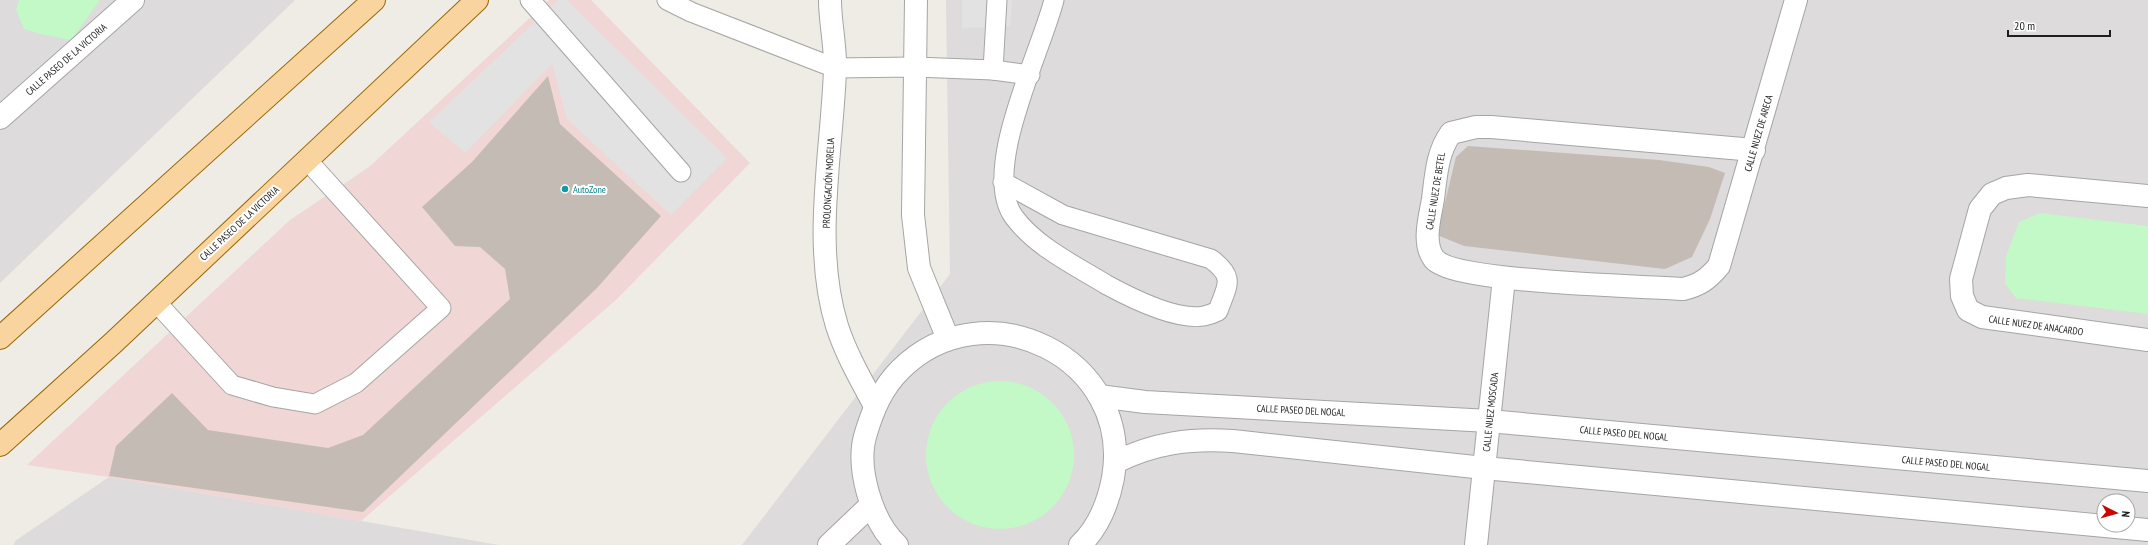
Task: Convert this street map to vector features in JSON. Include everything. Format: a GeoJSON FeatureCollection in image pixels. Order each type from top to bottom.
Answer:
{"type":"FeatureCollection","features":[{"type":"Feature","properties":{"kind":"main road"},"geometry":{"type":"LineString","coordinates":[[0,338],[374,0]]}},
{"type":"Feature","properties":{"kind":"main road","name":"CALLE PASEO DE LA VICTORIA"},"geometry":{"type":"LineString","coordinates":[[0,445],[156,302],[477,0]]}},
{"type":"Feature","properties":{"kind":"street","name":"CALLE PASEO DE LA VICTORIA"},"geometry":{"type":"LineString","coordinates":[[0,118],[133,0]]}},
{"type":"Feature","properties":{"kind":"street","name":"PROLONGACIÓN MORELIA"},"geometry":{"type":"LineString","coordinates":[[830,0],[835,68],[824,221],[829,283],[837,326],[850,360],[874,406]]}},
{"type":"Feature","properties":{"kind":"street"},"geometry":{"type":"LineString","coordinates":[[916,0],[913,215],[919,268],[948,339]]}},
{"type":"Feature","properties":{"kind":"street","name":"CALLE NUEZ DE ARECA"},"geometry":{"type":"LineString","coordinates":[[1719,266],[1754,150],[1796,0]]}},
{"type":"Feature","properties":{"kind":"street","name":"CALLE NUEZ DE BETEL"},"geometry":{"type":"LineString","coordinates":[[1719,266],[1709,278],[1699,285],[1683,288],[1504,278],[1457,270],[1445,266],[1435,259],[1429,248],[1428,229],[1440,152],[1451,133],[1476,127],[1491,127],[1754,150]]}},
{"type":"Feature","properties":{"kind":"street","name":"CALLE NUEZ DE ANACARDO"},"geometry":{"type":"LineString","coordinates":[[2148,196],[2028,185],[2006,188],[1992,194],[1980,209],[1961,279],[1962,296],[1968,310],[1982,317],[2148,340]]}},
{"type":"Feature","properties":{"kind":"street","name":"CALLE NUEZ MOSCADA"},"geometry":{"type":"LineString","coordinates":[[1476,545],[1504,278]]}},
{"type":"Feature","properties":{"kind":"street"},"geometry":{"type":"LineString","coordinates":[[891,543],[872,505],[864,472],[864,438],[874,406],[899,370],[916,356],[948,339],[979,333],[1003,333],[1026,338],[1048,347],[1068,360],[1086,376],[1099,396],[1109,417],[1114,439],[1116,462],[1109,500],[1091,534],[1080,545]]}},
{"type":"Feature","properties":{"kind":"street","name":"CALLE PASEO DEL NOGAL"},"geometry":{"type":"LineString","coordinates":[[1099,396],[1145,402],[1489,421],[2148,481]]}},
{"type":"Feature","properties":{"kind":"street"},"geometry":{"type":"LineString","coordinates":[[1116,462],[1134,452],[1160,445],[1174,442],[1211,440],[1484,468],[2148,530]]}},
{"type":"Feature","properties":{"kind":"street"},"geometry":{"type":"LineString","coordinates":[[829,545],[872,505]]}},
{"type":"Feature","properties":{"kind":"lane"},"geometry":{"type":"LineString","coordinates":[[530,0],[681,172]]}},
{"type":"Feature","properties":{"kind":"lane"},"geometry":{"type":"LineString","coordinates":[[667,0],[691,12],[835,68],[915,67],[993,70],[1030,75]]}},
{"type":"Feature","properties":{"kind":"lane"},"geometry":{"type":"LineString","coordinates":[[993,70],[997,0]]}},
{"type":"Feature","properties":{"kind":"lane"},"geometry":{"type":"LineString","coordinates":[[1003,182],[1064,215],[1211,259],[1223,268],[1228,283],[1218,311],[1204,316],[1189,315],[1154,307],[1124,294],[1080,269],[1034,237],[1014,218],[1006,203],[1003,182],[1011,127],[1048,23],[1054,0]]}},
{"type":"Feature","properties":{"kind":"lane"},"geometry":{"type":"LineString","coordinates":[[156,302],[232,385],[273,397],[315,404],[356,383],[441,308],[307,160]]}},
{"type":"Feature","properties":{"kind":"shaded area"},"geometry":{"type":"Polygon","coordinates":[[[0,0],[295,0],[0,283],[0,0]]]}},
{"type":"Feature","properties":{"kind":"shaded area"},"geometry":{"type":"Polygon","coordinates":[[[549,0],[591,0],[750,163],[617,299],[361,521],[109,477],[27,465],[290,220],[369,167],[549,0]]]}},
{"type":"Feature","properties":{"kind":"shaded area"},"geometry":{"type":"Polygon","coordinates":[[[558,0],[567,0],[727,158],[671,215],[567,119],[552,64],[465,153],[429,122],[558,0]]]}},
{"type":"Feature","properties":{"kind":"shaded area"},"geometry":{"type":"Polygon","coordinates":[[[946,0],[2148,0],[2148,545],[742,545],[950,274],[946,0]]]}},
{"type":"Feature","properties":{"kind":"shaded area"},"geometry":{"type":"Polygon","coordinates":[[[962,0],[1012,0],[1010,26],[962,28],[962,0]]]}},
{"type":"Feature","properties":{"kind":"shaded area"},"geometry":{"type":"Polygon","coordinates":[[[109,477],[499,545],[14,545],[15,541],[109,477]]]}},
{"type":"Feature","properties":{"kind":"green space"},"geometry":{"type":"Polygon","coordinates":[[[19,0],[100,0],[71,40],[40,34],[24,29],[16,10],[19,0]]]}},
{"type":"Feature","properties":{"kind":"green space"},"geometry":{"type":"Polygon","coordinates":[[[2040,213],[2148,226],[2148,314],[2016,298],[2005,284],[2006,256],[2019,222],[2040,213]]]}},
{"type":"Feature","properties":{"kind":"green space"},"geometry":{"type":"Polygon","coordinates":[[[1000,381],[1021,384],[1035,390],[1047,398],[1057,408],[1065,420],[1071,434],[1074,455],[1071,476],[1065,490],[1057,502],[1047,512],[1035,520],[1021,526],[1000,529],[979,526],[965,520],[953,512],[943,502],[935,490],[929,476],[926,455],[929,434],[935,420],[943,408],[953,398],[965,390],[979,384],[1000,381]]]}},
{"type":"Feature","properties":{"kind":"building"},"geometry":{"type":"Polygon","coordinates":[[[548,76],[560,124],[661,216],[597,288],[363,512],[109,476],[116,446],[172,393],[208,430],[328,448],[363,435],[510,299],[505,269],[480,247],[455,246],[422,207],[472,162],[548,76]]]}},
{"type":"Feature","properties":{"kind":"building"},"geometry":{"type":"Polygon","coordinates":[[[1468,146],[1659,160],[1709,167],[1725,173],[1710,219],[1692,257],[1665,269],[1464,246],[1437,235],[1456,157],[1468,146]]]}},
{"type":"Feature","properties":{"kind":"place","name":"AutoZone"},"geometry":{"type":"Point","coordinates":[565,189]}}]}
